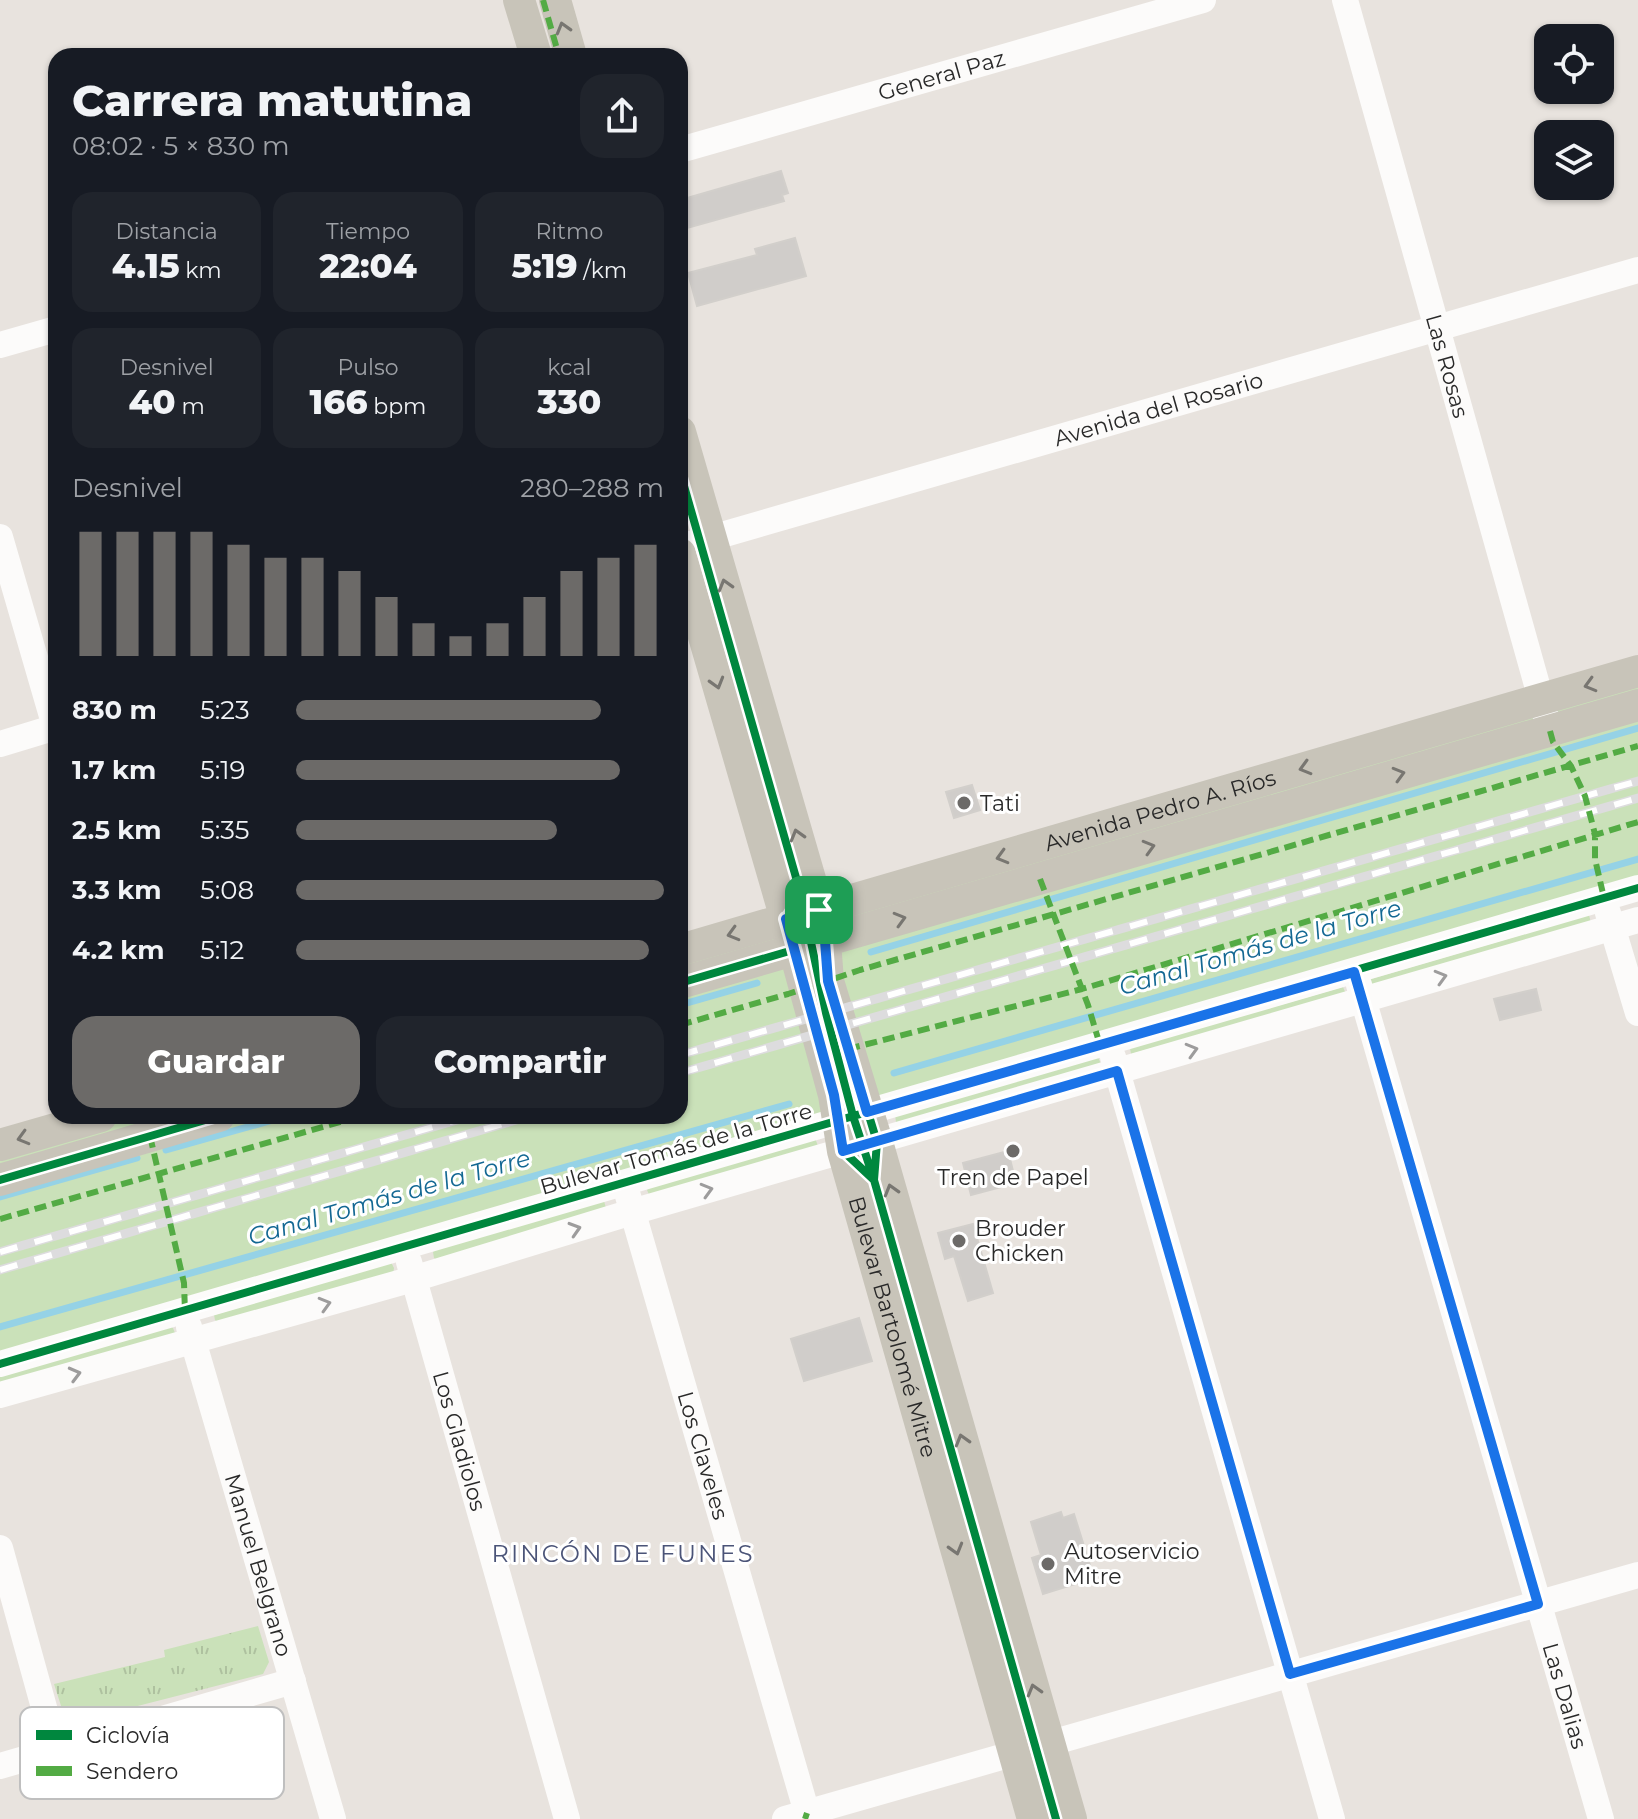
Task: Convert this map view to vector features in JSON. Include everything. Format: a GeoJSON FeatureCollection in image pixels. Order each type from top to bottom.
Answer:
{"type":"FeatureCollection","features":[{"type":"Feature","properties":{"kind":"main road"},"geometry":{"type":"LineString","coordinates":[[519,0],[534,48]]}},
{"type":"Feature","properties":{"kind":"main road"},"geometry":{"type":"LineString","coordinates":[[555,0],[569,48]]}},
{"type":"Feature","properties":{"kind":"main road","name":"Bulevar Bartolomé Mitre"},"geometry":{"type":"LineString","coordinates":[[688,459],[819,910],[828,981],[856,1131],[1033,1819]]}},
{"type":"Feature","properties":{"kind":"main road","name":"Bulevar Bartolomé Mitre"},"geometry":{"type":"LineString","coordinates":[[688,582],[834,1095],[856,1131],[1071,1819]]}},
{"type":"Feature","properties":{"kind":"main road","name":"Avenida Pedro A. Ríos"},"geometry":{"type":"LineString","coordinates":[[688,979],[789,935],[819,910],[1638,671]]}},
{"type":"Feature","properties":{"kind":"main road","name":"Avenida Pedro A. Ríos"},"geometry":{"type":"LineString","coordinates":[[688,949],[789,935],[825,941],[1638,705]]}},
{"type":"Feature","properties":{"kind":"main road"},"geometry":{"type":"LineString","coordinates":[[0,1145],[73,1124]]}},
{"type":"Feature","properties":{"kind":"main road"},"geometry":{"type":"LineString","coordinates":[[0,1180],[166,1124]]}},
{"type":"Feature","properties":{"kind":"street","name":"General Paz"},"geometry":{"type":"LineString","coordinates":[[688,148],[1203,0]]}},
{"type":"Feature","properties":{"kind":"street","name":"Las Rosas"},"geometry":{"type":"LineString","coordinates":[[1345,0],[1550,731]]}},
{"type":"Feature","properties":{"kind":"street","name":"Avenida del Rosario"},"geometry":{"type":"LineString","coordinates":[[688,545],[1638,270]]}},
{"type":"Feature","properties":{"kind":"street"},"geometry":{"type":"LineString","coordinates":[[0,345],[48,331]]}},
{"type":"Feature","properties":{"kind":"street"},"geometry":{"type":"LineString","coordinates":[[0,537],[48,701]]}},
{"type":"Feature","properties":{"kind":"street"},"geometry":{"type":"LineString","coordinates":[[0,744],[48,730]]}},
{"type":"Feature","properties":{"kind":"street","name":"Bulevar Tomás de la Torre"},"geometry":{"type":"LineString","coordinates":[[0,1395],[413,1279],[632,1212],[1109,1043],[1638,888]]}},
{"type":"Feature","properties":{"kind":"street"},"geometry":{"type":"LineString","coordinates":[[1604,898],[1638,1013]]}},
{"type":"Feature","properties":{"kind":"street","name":"Bulevar Tomás de la Torre"},"geometry":{"type":"LineString","coordinates":[[0,1364],[624,1184],[1117,1071],[1638,920]]}},
{"type":"Feature","properties":{"kind":"street","name":"Las Dalias"},"geometry":{"type":"LineString","coordinates":[[1354,972],[1601,1819]]}},
{"type":"Feature","properties":{"kind":"street"},"geometry":{"type":"LineString","coordinates":[[1109,1043],[1332,1819]]}},
{"type":"Feature","properties":{"kind":"street","name":"Los Claveles"},"geometry":{"type":"LineString","coordinates":[[624,1184],[799,1817]]}},
{"type":"Feature","properties":{"kind":"street","name":"Los Gladiolos"},"geometry":{"type":"LineString","coordinates":[[405,1247],[567,1819]]}},
{"type":"Feature","properties":{"kind":"street","name":"Manuel Belgrano"},"geometry":{"type":"LineString","coordinates":[[185,1312],[333,1819]]}},
{"type":"Feature","properties":{"kind":"street"},"geometry":{"type":"LineString","coordinates":[[0,1548],[44,1707]]}},
{"type":"Feature","properties":{"kind":"street"},"geometry":{"type":"LineString","coordinates":[[799,1817],[1638,1575]]}},
{"type":"Feature","properties":{"kind":"street"},"geometry":{"type":"LineString","coordinates":[[205,1707],[293,1681]]}},
{"type":"Feature","properties":{"kind":"street"},"geometry":{"type":"LineString","coordinates":[[0,1766],[20,1761]]}},
{"type":"Feature","properties":{"kind":"green space"},"geometry":{"type":"Polygon","coordinates":[[[1638,671],[1638,888],[0,1364],[0,1145],[73,1124],[688,1124],[688,948],[1638,671]]]}},
{"type":"Feature","properties":{"kind":"green space"},"geometry":{"type":"Polygon","coordinates":[[[1589,915],[1591,923],[1372,985],[1371,979],[1589,915]]]}},
{"type":"Feature","properties":{"kind":"green space"},"geometry":{"type":"Polygon","coordinates":[[[1343,987],[1346,994],[1131,1054],[1130,1048],[1343,987]]]}},
{"type":"Feature","properties":{"kind":"green space"},"geometry":{"type":"Polygon","coordinates":[[[1098,1057],[1101,1064],[902,1125],[896,1122],[895,1115],[1098,1057]]]}},
{"type":"Feature","properties":{"kind":"green space"},"geometry":{"type":"Polygon","coordinates":[[[815,1138],[818,1146],[650,1197],[647,1190],[651,1183],[815,1138]]]}},
{"type":"Feature","properties":{"kind":"green space"},"geometry":{"type":"Polygon","coordinates":[[[869,1170],[1028,1720],[1021,1724],[863,1172],[869,1170]]]}},
{"type":"Feature","properties":{"kind":"green space"},"geometry":{"type":"Polygon","coordinates":[[[604,1201],[606,1208],[439,1262],[434,1258],[433,1252],[437,1247],[604,1201]]]}},
{"type":"Feature","properties":{"kind":"green space"},"geometry":{"type":"Polygon","coordinates":[[[391,1262],[393,1274],[218,1323],[215,1320],[214,1315],[391,1262]]]}},
{"type":"Feature","properties":{"kind":"green space"},"geometry":{"type":"Polygon","coordinates":[[[169,1325],[175,1333],[0,1387],[0,1369],[169,1325]]]}},
{"type":"Feature","properties":{"kind":"green space"},"geometry":{"type":"Polygon","coordinates":[[[258,1626],[269,1662],[263,1674],[134,1707],[61,1707],[54,1684],[165,1657],[164,1650],[258,1626]]]}},
{"type":"Feature","properties":{"kind":"building"},"geometry":{"type":"Polygon","coordinates":[[[781,171],[788,193],[782,195],[784,201],[688,228],[688,198],[781,171]]]}},
{"type":"Feature","properties":{"kind":"building"},"geometry":{"type":"Polygon","coordinates":[[[795,238],[806,276],[697,306],[688,273],[757,255],[755,249],[795,238]]]}},
{"type":"Feature","properties":{"kind":"building","name":"Tati"},"geometry":{"type":"Polygon","coordinates":[[[972,785],[980,810],[954,818],[946,792],[972,785]]]}},
{"type":"Feature","properties":{"kind":"building"},"geometry":{"type":"Polygon","coordinates":[[[1536,989],[1541,1010],[1500,1020],[1494,999],[1536,989]]]}},
{"type":"Feature","properties":{"kind":"building"},"geometry":{"type":"Polygon","coordinates":[[[1008,1151],[1016,1183],[971,1195],[963,1163],[1008,1151]]]}},
{"type":"Feature","properties":{"kind":"building"},"geometry":{"type":"Polygon","coordinates":[[[973,1224],[993,1293],[968,1301],[954,1256],[945,1259],[938,1233],[973,1224]]]}},
{"type":"Feature","properties":{"kind":"building"},"geometry":{"type":"Polygon","coordinates":[[[859,1318],[872,1361],[804,1381],[791,1339],[859,1318]]]}},
{"type":"Feature","properties":{"kind":"building"},"geometry":{"type":"Polygon","coordinates":[[[1061,1512],[1063,1518],[1074,1514],[1094,1578],[1043,1594],[1032,1558],[1041,1555],[1031,1522],[1061,1512]]]}},
{"type":"Feature","properties":{"kind":"waterway"},"geometry":{"type":"LineString","coordinates":[[871,952],[1638,728]]}},
{"type":"Feature","properties":{"kind":"waterway","name":"Canal Tomás de la Torre"},"geometry":{"type":"LineString","coordinates":[[894,1073],[1638,859]]}},
{"type":"Feature","properties":{"kind":"waterway"},"geometry":{"type":"LineString","coordinates":[[688,1003],[757,983]]}},
{"type":"Feature","properties":{"kind":"waterway","name":"Canal Tomás de la Torre"},"geometry":{"type":"LineString","coordinates":[[0,1327],[789,1104]]}},
{"type":"Feature","properties":{"kind":"waterway"},"geometry":{"type":"LineString","coordinates":[[166,1150],[259,1124]]}},
{"type":"Feature","properties":{"kind":"waterway"},"geometry":{"type":"LineString","coordinates":[[0,1197],[137,1158]]}},
{"type":"Feature","properties":{"kind":"railway"},"geometry":{"type":"LineString","coordinates":[[688,1053],[1638,781]]}},
{"type":"Feature","properties":{"kind":"railway"},"geometry":{"type":"LineString","coordinates":[[688,1071],[1638,798]]}},
{"type":"Feature","properties":{"kind":"railway"},"geometry":{"type":"LineString","coordinates":[[0,1252],[443,1124]]}},
{"type":"Feature","properties":{"kind":"railway"},"geometry":{"type":"LineString","coordinates":[[0,1270],[502,1124]]}},
{"type":"Feature","properties":{"kind":"marked path"},"geometry":{"type":"LineString","coordinates":[[543,0],[557,48]]}},
{"type":"Feature","properties":{"kind":"marked path"},"geometry":{"type":"LineString","coordinates":[[1550,731],[1553,742],[1571,766],[1585,796],[1595,834],[1595,859],[1604,898]]}},
{"type":"Feature","properties":{"kind":"marked path"},"geometry":{"type":"LineString","coordinates":[[688,1023],[860,970],[1638,746]]}},
{"type":"Feature","properties":{"kind":"marked path"},"geometry":{"type":"LineString","coordinates":[[848,1049],[1082,989],[1638,822]]}},
{"type":"Feature","properties":{"kind":"marked path"},"geometry":{"type":"LineString","coordinates":[[1040,879],[1100,1045]]}},
{"type":"Feature","properties":{"kind":"marked path"},"geometry":{"type":"LineString","coordinates":[[0,1219],[333,1124]]}},
{"type":"Feature","properties":{"kind":"marked path"},"geometry":{"type":"LineString","coordinates":[[150,1136],[184,1283],[185,1312]]}},
{"type":"Feature","properties":{"kind":"marked path"},"geometry":{"type":"LineString","coordinates":[[805,1819],[807,1813]]}},
{"type":"Feature","properties":{"kind":"cycle path"},"geometry":{"type":"LineString","coordinates":[[688,500],[801,895],[826,1013],[853,1116],[874,1180],[1056,1819]]}},
{"type":"Feature","properties":{"kind":"cycle path"},"geometry":{"type":"LineString","coordinates":[[0,1364],[1638,888]]}},
{"type":"Feature","properties":{"kind":"cycle path"},"geometry":{"type":"LineString","coordinates":[[801,895],[819,910],[828,981],[877,1142],[874,1180],[843,1151],[834,1095],[786,919],[801,895]]}},
{"type":"Feature","properties":{"kind":"cycle path"},"geometry":{"type":"LineString","coordinates":[[688,981],[793,950]]}},
{"type":"Feature","properties":{"kind":"cycle path"},"geometry":{"type":"LineString","coordinates":[[0,1180],[192,1124]]}},
{"type":"Feature","properties":{"kind":"place","name":"Tati"},"geometry":{"type":"Point","coordinates":[964,803]}},
{"type":"Feature","properties":{"kind":"place","name":"Tren de Papel"},"geometry":{"type":"Point","coordinates":[1013,1151]}},
{"type":"Feature","properties":{"kind":"place","name":"Brouder Chicken"},"geometry":{"type":"Point","coordinates":[959,1241]}},
{"type":"Feature","properties":{"kind":"place","name":"Autoservicio Mitre"},"geometry":{"type":"Point","coordinates":[1048,1564]}},
{"type":"Feature","properties":{"kind":"district","name":"RINCÓN DE FUNES"},"geometry":{"type":"Point","coordinates":[623,1553]}},
{"type":"Feature","properties":{"kind":"route"},"geometry":{"type":"LineString","coordinates":[[819,910],[828,981],[867,1112],[1354,972],[1538,1604],[1290,1674],[1117,1071],[843,1151],[834,1095],[786,919],[819,910]]}}]}
